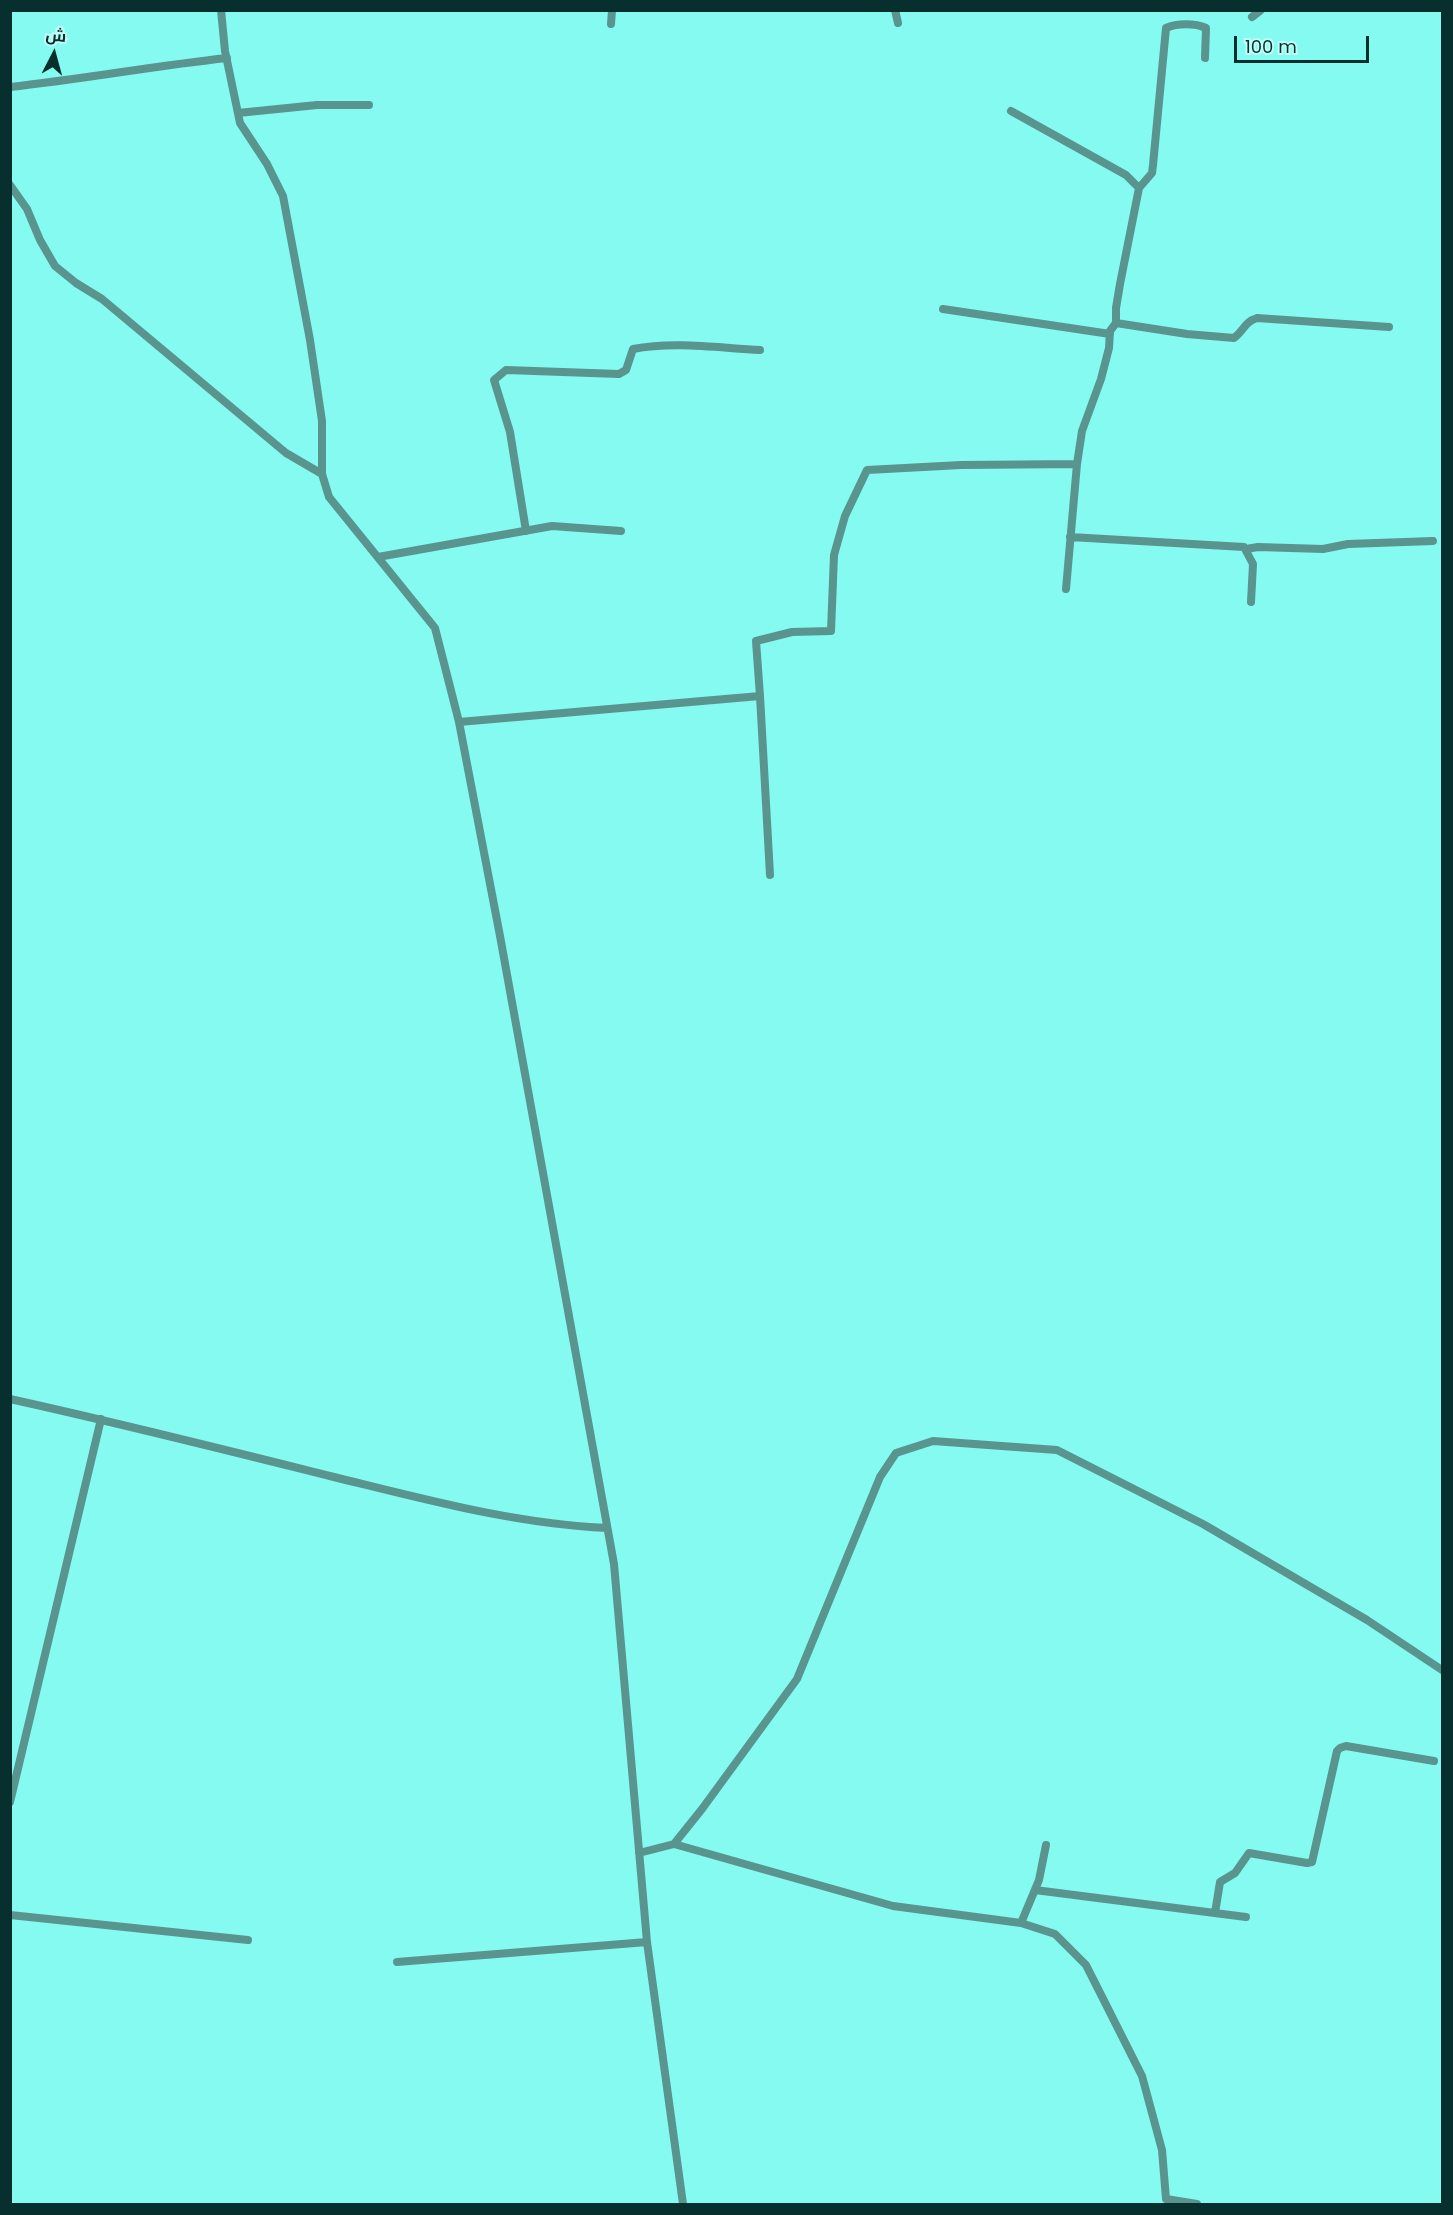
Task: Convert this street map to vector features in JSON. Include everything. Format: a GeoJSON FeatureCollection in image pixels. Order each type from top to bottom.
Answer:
{"type":"FeatureCollection","features":[{"type":"Feature","properties":{"kind":"street"},"geometry":{"type":"LineString","coordinates":[[221,10],[227,58],[240,123],[267,164],[283,196],[310,340],[322,421],[322,474],[329,497],[435,627],[459,722],[614,1564],[647,1942],[683,2205]]}},
{"type":"Feature","properties":{"kind":"street"},"geometry":{"type":"LineString","coordinates":[[611,24],[612,10]]}},
{"type":"Feature","properties":{"kind":"street"},"geometry":{"type":"LineString","coordinates":[[895,10],[898,23]]}},
{"type":"Feature","properties":{"kind":"street"},"geometry":{"type":"LineString","coordinates":[[1252,17],[1261,10]]}},
{"type":"Feature","properties":{"kind":"street"},"geometry":{"type":"LineString","coordinates":[[1066,589],[1082,431],[1101,380],[1110,334],[1116,324],[1120,284],[1139,188],[1152,173],[1166,28],[1189,24],[1206,28],[1204,58]]}},
{"type":"Feature","properties":{"kind":"street"},"geometry":{"type":"LineString","coordinates":[[10,87],[95,77],[138,68],[227,58]]}},
{"type":"Feature","properties":{"kind":"street"},"geometry":{"type":"LineString","coordinates":[[238,113],[317,105],[369,105]]}},
{"type":"Feature","properties":{"kind":"street"},"geometry":{"type":"LineString","coordinates":[[1011,111],[1126,175],[1139,188]]}},
{"type":"Feature","properties":{"kind":"street"},"geometry":{"type":"LineString","coordinates":[[10,185],[27,209],[40,240],[55,266],[76,283],[102,299],[286,453],[322,474]]}},
{"type":"Feature","properties":{"kind":"street"},"geometry":{"type":"LineString","coordinates":[[943,309],[1110,334]]}},
{"type":"Feature","properties":{"kind":"street"},"geometry":{"type":"LineString","coordinates":[[1116,324],[1222,338],[1234,338],[1249,321],[1257,318],[1389,327]]}},
{"type":"Feature","properties":{"kind":"street"},"geometry":{"type":"LineString","coordinates":[[526,531],[510,432],[494,380],[498,375],[506,370],[523,369],[619,374],[626,370],[633,349],[641,347],[679,346],[760,350]]}},
{"type":"Feature","properties":{"kind":"street"},"geometry":{"type":"LineString","coordinates":[[770,875],[756,641],[792,632],[831,630],[834,555],[845,516],[867,470],[961,465],[1077,464]]}},
{"type":"Feature","properties":{"kind":"street"},"geometry":{"type":"LineString","coordinates":[[378,557],[564,526],[621,531]]}},
{"type":"Feature","properties":{"kind":"street"},"geometry":{"type":"LineString","coordinates":[[1070,537],[1246,549],[1258,547],[1323,549],[1348,544],[1433,541]]}},
{"type":"Feature","properties":{"kind":"street"},"geometry":{"type":"LineString","coordinates":[[1246,549],[1253,564],[1251,602]]}},
{"type":"Feature","properties":{"kind":"street"},"geometry":{"type":"LineString","coordinates":[[459,722],[759,696]]}},
{"type":"Feature","properties":{"kind":"street"},"geometry":{"type":"LineString","coordinates":[[10,1399],[101,1419],[440,1503],[566,1526],[607,1528]]}},
{"type":"Feature","properties":{"kind":"street"},"geometry":{"type":"LineString","coordinates":[[10,1802],[101,1419]]}},
{"type":"Feature","properties":{"kind":"street"},"geometry":{"type":"LineString","coordinates":[[674,1844],[797,1679],[880,1477],[896,1453],[933,1441],[1057,1450],[1203,1524],[1367,1620],[1443,1670]]}},
{"type":"Feature","properties":{"kind":"street"},"geometry":{"type":"LineString","coordinates":[[1215,1913],[1220,1882],[1235,1874],[1249,1852],[1312,1862],[1340,1748],[1346,1746],[1434,1761]]}},
{"type":"Feature","properties":{"kind":"street"},"geometry":{"type":"LineString","coordinates":[[639,1853],[674,1844],[893,1906],[1021,1923],[1055,1934],[1086,1965],[1142,2076],[1162,2150],[1166,2199],[1197,2205]]}},
{"type":"Feature","properties":{"kind":"street"},"geometry":{"type":"LineString","coordinates":[[1021,1923],[1035,1890],[1046,1845]]}},
{"type":"Feature","properties":{"kind":"street"},"geometry":{"type":"LineString","coordinates":[[1035,1890],[1246,1917]]}},
{"type":"Feature","properties":{"kind":"street"},"geometry":{"type":"LineString","coordinates":[[10,1915],[248,1940]]}},
{"type":"Feature","properties":{"kind":"street"},"geometry":{"type":"LineString","coordinates":[[398,1962],[647,1942]]}}]}
